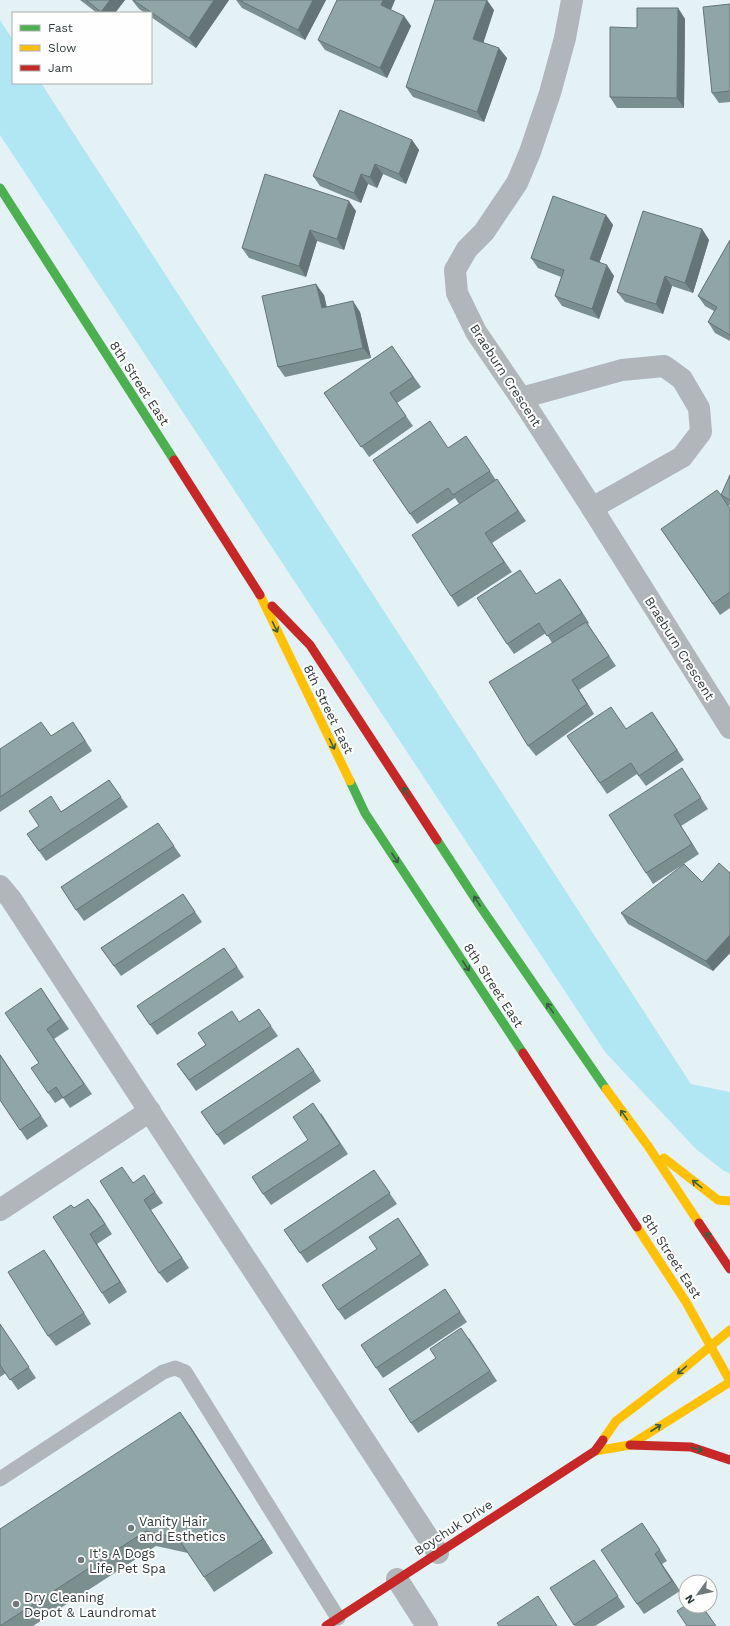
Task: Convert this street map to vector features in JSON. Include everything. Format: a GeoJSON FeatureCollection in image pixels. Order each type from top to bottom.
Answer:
{"type":"FeatureCollection","features":[{"type":"Feature","properties":{"kind":"main road","name":"8th Street East"},"geometry":{"type":"LineString","coordinates":[[0,188],[258,592],[365,813],[683,1297],[730,1381]]}},
{"type":"Feature","properties":{"kind":"main road","name":"8th Street East"},"geometry":{"type":"LineString","coordinates":[[258,592],[310,645],[480,906],[630,1123],[648,1146],[730,1269]]}},
{"type":"Feature","properties":{"kind":"main road"},"geometry":{"type":"LineString","coordinates":[[648,1146],[718,1200],[730,1202]]}},
{"type":"Feature","properties":{"kind":"main road","name":"Boychuk Drive"},"geometry":{"type":"LineString","coordinates":[[332,1622],[595,1451],[616,1421],[676,1375],[730,1330]]}},
{"type":"Feature","properties":{"kind":"main road","name":"Boychuk Drive"},"geometry":{"type":"LineString","coordinates":[[595,1451],[630,1445],[730,1381]]}},
{"type":"Feature","properties":{"kind":"main road"},"geometry":{"type":"LineString","coordinates":[[630,1445],[691,1447],[730,1460]]}},
{"type":"Feature","properties":{"kind":"street","name":"Braeburn Crescent"},"geometry":{"type":"LineString","coordinates":[[572,0],[565,38],[550,93],[530,152],[517,183],[484,232],[467,249],[455,270],[457,293],[476,332],[521,398],[592,508],[730,728]]}},
{"type":"Feature","properties":{"kind":"street"},"geometry":{"type":"LineString","coordinates":[[521,398],[622,370],[664,366],[682,379],[699,408],[701,432],[682,457],[592,508]]}},
{"type":"Feature","properties":{"kind":"street"},"geometry":{"type":"LineString","coordinates":[[0,886],[11,899],[438,1553]]}},
{"type":"Feature","properties":{"kind":"street"},"geometry":{"type":"LineString","coordinates":[[0,1210],[150,1112]]}},
{"type":"Feature","properties":{"kind":"street"},"geometry":{"type":"LineString","coordinates":[[397,1579],[427,1626]]}},
{"type":"Feature","properties":{"kind":"lane"},"geometry":{"type":"LineString","coordinates":[[1,1477],[163,1372],[175,1368],[185,1372],[332,1622]]}},
{"type":"Feature","properties":{"kind":"shaded area"},"geometry":{"type":"Polygon","coordinates":[[[0,20],[12,38],[12,84],[42,84],[691,1084],[730,1092],[730,1173],[724,1171],[696,1149],[605,1052],[0,135],[0,20]]]}},
{"type":"Feature","properties":{"kind":"building"},"geometry":{"type":"Polygon","coordinates":[[[86,0],[110,0],[101,12],[86,0]]]}},
{"type":"Feature","properties":{"kind":"building"},"geometry":{"type":"Polygon","coordinates":[[[133,0],[214,0],[189,38],[133,0]]]}},
{"type":"Feature","properties":{"kind":"building"},"geometry":{"type":"Polygon","coordinates":[[[239,0],[313,0],[298,30],[239,0]]]}},
{"type":"Feature","properties":{"kind":"building"},"geometry":{"type":"Polygon","coordinates":[[[337,0],[383,0],[381,5],[404,16],[380,68],[318,40],[337,0]]]}},
{"type":"Feature","properties":{"kind":"building"},"geometry":{"type":"Polygon","coordinates":[[[435,0],[487,0],[473,39],[499,48],[477,112],[406,87],[435,0]]]}},
{"type":"Feature","properties":{"kind":"building"},"geometry":{"type":"Polygon","coordinates":[[[730,4],[730,91],[712,93],[703,7],[730,4]]]}},
{"type":"Feature","properties":{"kind":"building"},"geometry":{"type":"Polygon","coordinates":[[[637,8],[678,8],[677,98],[610,97],[610,27],[637,28],[637,8]]]}},
{"type":"Feature","properties":{"kind":"building"},"geometry":{"type":"Polygon","coordinates":[[[340,110],[412,140],[399,174],[375,164],[370,177],[361,174],[354,193],[313,176],[340,110]]]}},
{"type":"Feature","properties":{"kind":"building"},"geometry":{"type":"Polygon","coordinates":[[[265,174],[349,201],[337,239],[310,230],[299,266],[242,248],[265,174]]]}},
{"type":"Feature","properties":{"kind":"building"},"geometry":{"type":"Polygon","coordinates":[[[553,196],[606,215],[590,259],[607,265],[592,309],[555,296],[564,270],[531,258],[553,196]]]}},
{"type":"Feature","properties":{"kind":"building"},"geometry":{"type":"Polygon","coordinates":[[[643,211],[702,229],[685,283],[665,276],[656,304],[617,292],[643,211]]]}},
{"type":"Feature","properties":{"kind":"building"},"geometry":{"type":"Polygon","coordinates":[[[730,240],[730,335],[708,322],[717,307],[698,296],[730,240]]]}},
{"type":"Feature","properties":{"kind":"building"},"geometry":{"type":"Polygon","coordinates":[[[316,284],[322,308],[353,301],[363,348],[278,367],[262,296],[316,284]]]}},
{"type":"Feature","properties":{"kind":"building"},"geometry":{"type":"Polygon","coordinates":[[[392,346],[413,377],[390,393],[406,416],[361,447],[324,393],[392,346]]]}},
{"type":"Feature","properties":{"kind":"building"},"geometry":{"type":"Polygon","coordinates":[[[430,421],[448,448],[466,436],[490,471],[453,495],[448,488],[410,514],[373,460],[430,421]]]}},
{"type":"Feature","properties":{"kind":"building"},"geometry":{"type":"Polygon","coordinates":[[[730,475],[730,500],[721,495],[730,475]]]}},
{"type":"Feature","properties":{"kind":"building"},"geometry":{"type":"Polygon","coordinates":[[[497,479],[518,511],[485,533],[504,562],[451,596],[412,535],[497,479]]]}},
{"type":"Feature","properties":{"kind":"building"},"geometry":{"type":"Polygon","coordinates":[[[717,490],[730,509],[730,592],[713,604],[661,529],[717,490]]]}},
{"type":"Feature","properties":{"kind":"building"},"geometry":{"type":"Polygon","coordinates":[[[520,570],[536,594],[560,579],[582,613],[547,636],[539,623],[507,644],[477,598],[520,570]]]}},
{"type":"Feature","properties":{"kind":"building"},"geometry":{"type":"Polygon","coordinates":[[[586,622],[609,656],[572,680],[587,704],[528,746],[489,682],[586,622]]]}},
{"type":"Feature","properties":{"kind":"building"},"geometry":{"type":"Polygon","coordinates":[[[611,707],[626,729],[652,712],[677,750],[639,776],[631,763],[600,783],[567,736],[611,707]]]}},
{"type":"Feature","properties":{"kind":"building"},"geometry":{"type":"Polygon","coordinates":[[[41,722],[51,736],[73,722],[85,741],[0,797],[0,749],[41,722]]]}},
{"type":"Feature","properties":{"kind":"building"},"geometry":{"type":"Polygon","coordinates":[[[682,768],[701,798],[674,815],[692,844],[646,873],[609,815],[682,768]]]}},
{"type":"Feature","properties":{"kind":"building"},"geometry":{"type":"Polygon","coordinates":[[[109,780],[121,797],[39,851],[27,834],[39,826],[29,811],[51,796],[61,812],[109,780]]]}},
{"type":"Feature","properties":{"kind":"building"},"geometry":{"type":"Polygon","coordinates":[[[158,823],[174,846],[76,910],[61,887],[158,823]]]}},
{"type":"Feature","properties":{"kind":"building"},"geometry":{"type":"Polygon","coordinates":[[[719,863],[730,873],[730,935],[706,961],[621,913],[684,864],[702,882],[719,863]]]}},
{"type":"Feature","properties":{"kind":"building"},"geometry":{"type":"Polygon","coordinates":[[[183,894],[195,912],[114,966],[101,948],[183,894]]]}},
{"type":"Feature","properties":{"kind":"building"},"geometry":{"type":"Polygon","coordinates":[[[224,948],[237,967],[150,1025],[137,1006],[224,948]]]}},
{"type":"Feature","properties":{"kind":"building"},"geometry":{"type":"Polygon","coordinates":[[[41,988],[61,1019],[47,1029],[84,1084],[63,1098],[56,1087],[48,1093],[31,1068],[39,1063],[5,1013],[41,988]]]}},
{"type":"Feature","properties":{"kind":"building"},"geometry":{"type":"Polygon","coordinates":[[[259,1009],[271,1026],[189,1080],[177,1064],[206,1045],[198,1033],[232,1011],[239,1022],[259,1009]]]}},
{"type":"Feature","properties":{"kind":"building"},"geometry":{"type":"Polygon","coordinates":[[[298,1048],[314,1071],[217,1135],[201,1112],[298,1048]]]}},
{"type":"Feature","properties":{"kind":"building"},"geometry":{"type":"Polygon","coordinates":[[[0,1055],[41,1116],[20,1130],[0,1100],[0,1055]]]}},
{"type":"Feature","properties":{"kind":"building"},"geometry":{"type":"Polygon","coordinates":[[[313,1103],[340,1144],[263,1194],[252,1177],[308,1140],[293,1117],[313,1103]]]}},
{"type":"Feature","properties":{"kind":"building"},"geometry":{"type":"Polygon","coordinates":[[[122,1167],[133,1183],[144,1175],[155,1192],[144,1200],[182,1258],[159,1273],[100,1181],[122,1167]]]}},
{"type":"Feature","properties":{"kind":"building"},"geometry":{"type":"Polygon","coordinates":[[[374,1170],[390,1193],[300,1253],[284,1230],[374,1170]]]}},
{"type":"Feature","properties":{"kind":"building"},"geometry":{"type":"Polygon","coordinates":[[[88,1199],[105,1224],[90,1234],[120,1282],[102,1293],[53,1217],[71,1205],[74,1208],[88,1199]]]}},
{"type":"Feature","properties":{"kind":"building"},"geometry":{"type":"Polygon","coordinates":[[[398,1218],[421,1254],[338,1310],[322,1285],[377,1249],[369,1237],[398,1218]]]}},
{"type":"Feature","properties":{"kind":"building"},"geometry":{"type":"Polygon","coordinates":[[[44,1250],[84,1313],[48,1336],[8,1272],[44,1250]]]}},
{"type":"Feature","properties":{"kind":"building"},"geometry":{"type":"Polygon","coordinates":[[[445,1289],[460,1312],[376,1368],[361,1345],[445,1289]]]}},
{"type":"Feature","properties":{"kind":"building"},"geometry":{"type":"Polygon","coordinates":[[[0,1324],[29,1367],[10,1380],[0,1365],[0,1324]]]}},
{"type":"Feature","properties":{"kind":"building"},"geometry":{"type":"Polygon","coordinates":[[[461,1328],[490,1371],[411,1423],[389,1389],[436,1358],[430,1349],[461,1328]]]}},
{"type":"Feature","properties":{"kind":"building"},"geometry":{"type":"Polygon","coordinates":[[[180,1412],[263,1539],[204,1577],[178,1538],[146,1531],[0,1626],[0,1529],[180,1412]]]}},
{"type":"Feature","properties":{"kind":"building"},"geometry":{"type":"Polygon","coordinates":[[[642,1523],[660,1550],[655,1554],[672,1581],[637,1604],[601,1550],[642,1523]]]}},
{"type":"Feature","properties":{"kind":"building"},"geometry":{"type":"Polygon","coordinates":[[[594,1560],[618,1596],[574,1625],[550,1588],[594,1560]]]}},
{"type":"Feature","properties":{"kind":"building"},"geometry":{"type":"Polygon","coordinates":[[[538,1596],[557,1626],[499,1626],[497,1623],[538,1596]]]}},
{"type":"Feature","properties":{"kind":"building"},"geometry":{"type":"Polygon","coordinates":[[[679,1614],[708,1614],[716,1626],[687,1626],[679,1614]]]}},
{"type":"Feature","properties":{"kind":"traffic: fast"},"geometry":{"type":"LineString","coordinates":[[0,188],[174,460]]}},
{"type":"Feature","properties":{"kind":"traffic: fast"},"geometry":{"type":"LineString","coordinates":[[350,781],[365,813],[523,1053]]}},
{"type":"Feature","properties":{"kind":"traffic: fast"},"geometry":{"type":"LineString","coordinates":[[437,840],[480,906],[606,1089]]}},
{"type":"Feature","properties":{"kind":"traffic: slow"},"geometry":{"type":"LineString","coordinates":[[260,595],[350,781]]}},
{"type":"Feature","properties":{"kind":"traffic: slow"},"geometry":{"type":"LineString","coordinates":[[606,1089],[648,1146],[699,1223]]}},
{"type":"Feature","properties":{"kind":"traffic: slow"},"geometry":{"type":"LineString","coordinates":[[664,1158],[718,1200],[730,1201]]}},
{"type":"Feature","properties":{"kind":"traffic: slow"},"geometry":{"type":"LineString","coordinates":[[637,1227],[686,1302],[730,1381]]}},
{"type":"Feature","properties":{"kind":"traffic: slow"},"geometry":{"type":"LineString","coordinates":[[603,1440],[616,1421],[676,1375],[730,1330]]}},
{"type":"Feature","properties":{"kind":"traffic: slow"},"geometry":{"type":"LineString","coordinates":[[595,1451],[630,1445],[730,1382]]}},
{"type":"Feature","properties":{"kind":"traffic: jam"},"geometry":{"type":"LineString","coordinates":[[174,460],[260,595]]}},
{"type":"Feature","properties":{"kind":"traffic: jam"},"geometry":{"type":"LineString","coordinates":[[272,606],[310,645],[437,840]]}},
{"type":"Feature","properties":{"kind":"traffic: jam"},"geometry":{"type":"LineString","coordinates":[[523,1053],[637,1227]]}},
{"type":"Feature","properties":{"kind":"traffic: jam"},"geometry":{"type":"LineString","coordinates":[[699,1223],[730,1269]]}},
{"type":"Feature","properties":{"kind":"traffic: jam"},"geometry":{"type":"LineString","coordinates":[[326,1626],[595,1451],[603,1440]]}},
{"type":"Feature","properties":{"kind":"traffic: jam"},"geometry":{"type":"LineString","coordinates":[[630,1445],[691,1447],[730,1460]]}},
{"type":"Feature","properties":{"kind":"place","name":"Vanity Hair and Esthetics"},"geometry":{"type":"Point","coordinates":[131,1528]}},
{"type":"Feature","properties":{"kind":"place","name":"It's A Dogs Life Pet Spa"},"geometry":{"type":"Point","coordinates":[81,1560]}},
{"type":"Feature","properties":{"kind":"place","name":"Dry Cleaning Depot & Laundromat"},"geometry":{"type":"Point","coordinates":[16,1604]}}]}
